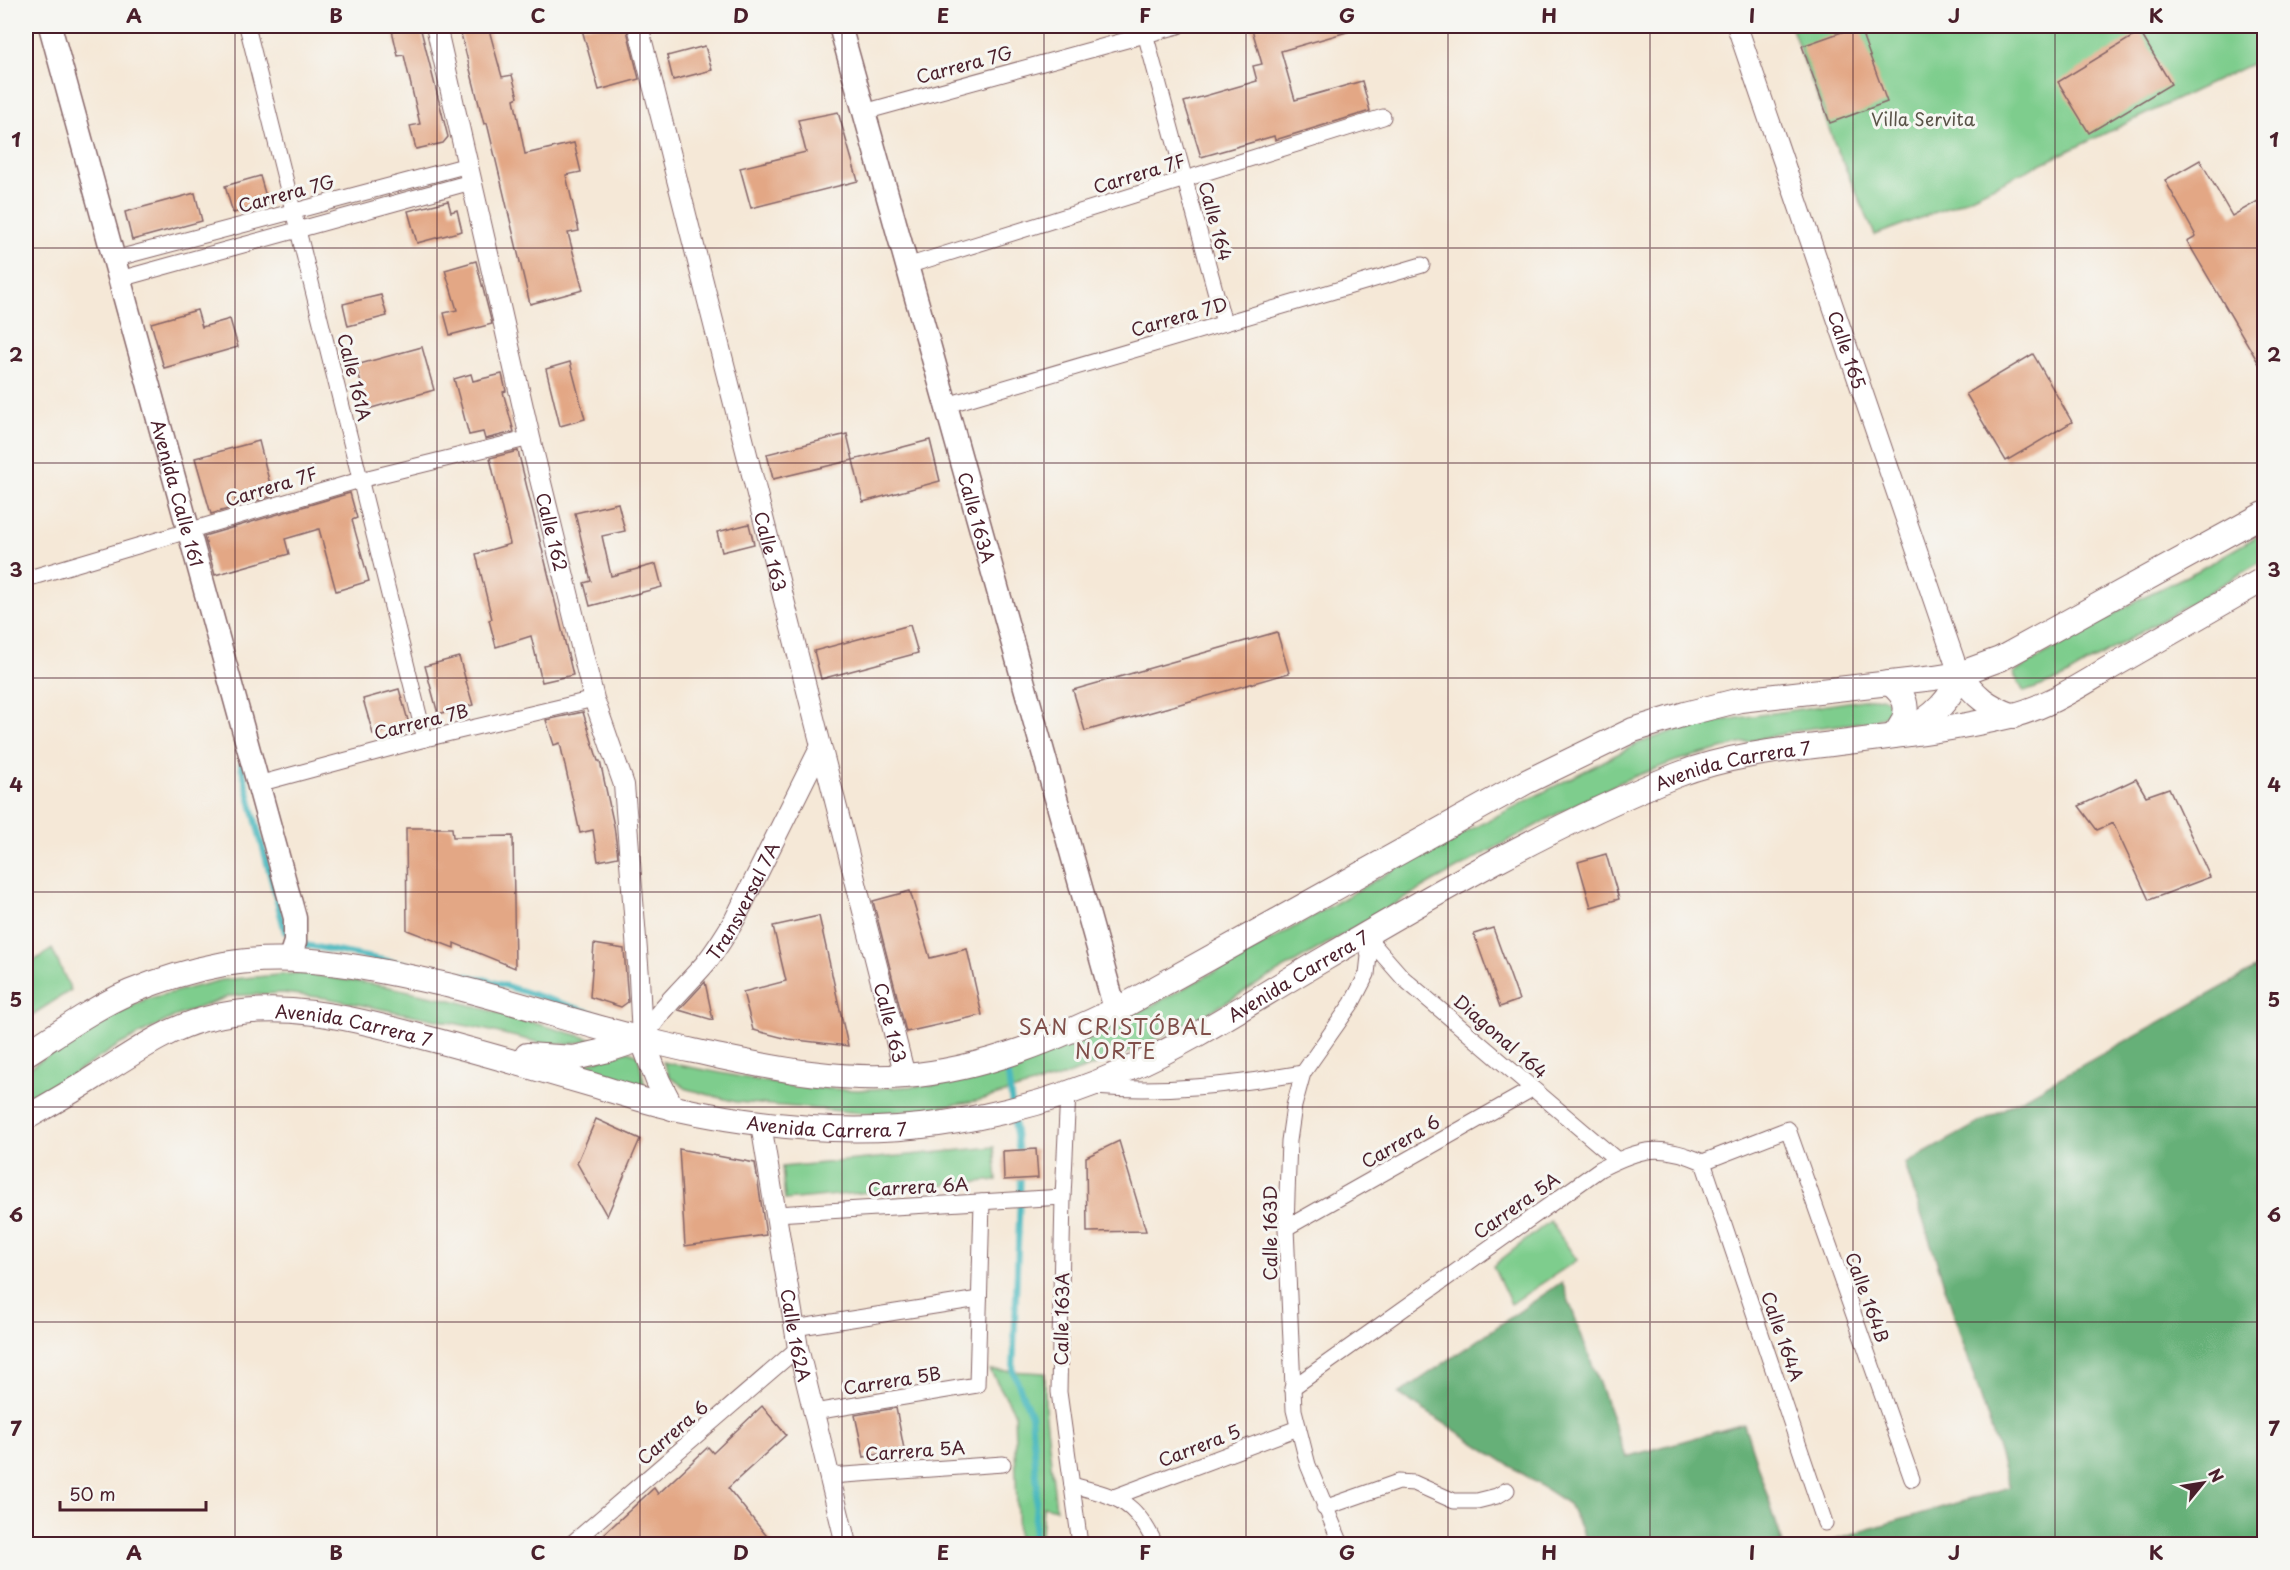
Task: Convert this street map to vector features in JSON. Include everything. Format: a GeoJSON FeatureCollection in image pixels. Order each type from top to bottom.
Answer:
{"type":"FeatureCollection","features":[{"type":"Feature","properties":{"kind":"main road","name":"Avenida Calle 161"},"geometry":{"type":"LineString","coordinates":[[50,26],[295,918],[295,942],[289,960]]}},
{"type":"Feature","properties":{"kind":"main road","name":"Calle 163A"},"geometry":{"type":"LineString","coordinates":[[840,26],[1115,1010]]}},
{"type":"Feature","properties":{"kind":"main road"},"geometry":{"type":"LineString","coordinates":[[26,1054],[82,1018],[128,993],[169,978],[224,964],[289,960],[351,966],[402,975],[500,998],[642,1039],[780,1070],[831,1076],[905,1076],[960,1067],[990,1059],[1084,1025],[1115,1010],[1526,782],[1633,730],[1740,700],[1959,674],[2000,659],[2265,514]]}},
{"type":"Feature","properties":{"kind":"main road","name":"Avenida Carrera 7"},"geometry":{"type":"LineString","coordinates":[[26,1118],[72,1092],[142,1047],[183,1026],[209,1017],[239,1012],[284,1010],[337,1016],[471,1050],[672,1108],[761,1124],[819,1129],[876,1130],[899,1129],[982,1116],[1076,1089],[1123,1072],[1176,1046],[1365,935],[1578,818],[1685,772],[1758,753],[1957,727],[2014,716],[2057,698],[2265,579]]}},
{"type":"Feature","properties":{"kind":"main road"},"geometry":{"type":"LineString","coordinates":[[1959,674],[1989,706],[2014,716]]}},
{"type":"Feature","properties":{"kind":"main road"},"geometry":{"type":"LineString","coordinates":[[1893,736],[1919,723],[1941,707],[1956,687],[1959,674]]}},
{"type":"Feature","properties":{"kind":"main road"},"geometry":{"type":"LineString","coordinates":[[1889,683],[1901,693],[1907,709],[1901,727],[1893,736]]}},
{"type":"Feature","properties":{"kind":"main road"},"geometry":{"type":"LineString","coordinates":[[471,1050],[574,1058],[642,1039]]}},
{"type":"Feature","properties":{"kind":"main road"},"geometry":{"type":"LineString","coordinates":[[642,1039],[658,1081],[672,1108]]}},
{"type":"Feature","properties":{"kind":"street","name":"Calle 161A"},"geometry":{"type":"LineString","coordinates":[[247,26],[425,739]]}},
{"type":"Feature","properties":{"kind":"street","name":"Calle 162"},"geometry":{"type":"LineString","coordinates":[[436,26],[530,438],[594,699],[624,785],[642,1039]]}},
{"type":"Feature","properties":{"kind":"street","name":"Calle 163"},"geometry":{"type":"LineString","coordinates":[[639,26],[905,1076]]}},
{"type":"Feature","properties":{"kind":"street","name":"Carrera 7G"},"geometry":{"type":"LineString","coordinates":[[864,112],[1144,30],[1178,26]]}},
{"type":"Feature","properties":{"kind":"street","name":"Calle 165"},"geometry":{"type":"LineString","coordinates":[[1737,26],[1959,674]]}},
{"type":"Feature","properties":{"kind":"street","name":"Calle 164"},"geometry":{"type":"LineString","coordinates":[[1144,30],[1224,323]]}},
{"type":"Feature","properties":{"kind":"street","name":"Carrera 7F"},"geometry":{"type":"LineString","coordinates":[[907,266],[1383,117]]}},
{"type":"Feature","properties":{"kind":"street","name":"Carrera 7G"},"geometry":{"type":"LineString","coordinates":[[117,269],[293,211],[470,173]]}},
{"type":"Feature","properties":{"kind":"street"},"geometry":{"type":"LineString","coordinates":[[117,269],[298,230],[470,173]]}},
{"type":"Feature","properties":{"kind":"street","name":"Carrera 7D"},"geometry":{"type":"LineString","coordinates":[[946,405],[1422,265]]}},
{"type":"Feature","properties":{"kind":"street","name":"Carrera 7F"},"geometry":{"type":"LineString","coordinates":[[26,579],[360,480],[530,438]]}},
{"type":"Feature","properties":{"kind":"street","name":"Carrera 7B"},"geometry":{"type":"LineString","coordinates":[[258,784],[425,739],[594,699]]}},
{"type":"Feature","properties":{"kind":"street","name":"Transversal 7A"},"geometry":{"type":"LineString","coordinates":[[642,1039],[659,1012],[704,966],[730,928],[821,746]]}},
{"type":"Feature","properties":{"kind":"street","name":"Calle 163D"},"geometry":{"type":"LineString","coordinates":[[1341,1545],[1324,1508],[1298,1428],[1292,1388],[1286,1228],[1289,1141],[1294,1106],[1303,1073],[1352,1003],[1367,974],[1369,956],[1365,935]]}},
{"type":"Feature","properties":{"kind":"street","name":"Diagonal 164"},"geometry":{"type":"LineString","coordinates":[[1365,935],[1403,978],[1617,1160]]}},
{"type":"Feature","properties":{"kind":"street"},"geometry":{"type":"LineString","coordinates":[[1076,1089],[1197,1088],[1248,1083],[1303,1073]]}},
{"type":"Feature","properties":{"kind":"street","name":"Calle 163A"},"geometry":{"type":"LineString","coordinates":[[1076,1089],[1063,1197],[1059,1392],[1080,1545]]}},
{"type":"Feature","properties":{"kind":"street","name":"Carrera 6"},"geometry":{"type":"LineString","coordinates":[[1286,1228],[1532,1089]]}},
{"type":"Feature","properties":{"kind":"street","name":"Calle 162A"},"geometry":{"type":"LineString","coordinates":[[761,1124],[798,1348],[846,1545]]}},
{"type":"Feature","properties":{"kind":"street","name":"Calle 164B"},"geometry":{"type":"LineString","coordinates":[[1703,1162],[1788,1129],[1912,1479]]}},
{"type":"Feature","properties":{"kind":"street","name":"Carrera 5A"},"geometry":{"type":"LineString","coordinates":[[1292,1388],[1600,1169],[1640,1151],[1660,1149],[1680,1152],[1703,1162]]}},
{"type":"Feature","properties":{"kind":"street","name":"Calle 164A"},"geometry":{"type":"LineString","coordinates":[[1703,1162],[1825,1523]]}},
{"type":"Feature","properties":{"kind":"street","name":"Carrera 6A"},"geometry":{"type":"LineString","coordinates":[[776,1214],[1063,1197]]}},
{"type":"Feature","properties":{"kind":"street"},"geometry":{"type":"LineString","coordinates":[[795,1328],[979,1299],[982,1202]]}},
{"type":"Feature","properties":{"kind":"street","name":"Carrera 5B"},"geometry":{"type":"LineString","coordinates":[[814,1412],[977,1385],[979,1299]]}},
{"type":"Feature","properties":{"kind":"street","name":"Carrera 6"},"geometry":{"type":"LineString","coordinates":[[571,1545],[798,1348]]}},
{"type":"Feature","properties":{"kind":"street","name":"Carrera 5"},"geometry":{"type":"LineString","coordinates":[[1114,1497],[1298,1428]]}},
{"type":"Feature","properties":{"kind":"street","name":"Carrera 5A"},"geometry":{"type":"LineString","coordinates":[[830,1476],[1004,1464]]}},
{"type":"Feature","properties":{"kind":"street"},"geometry":{"type":"LineString","coordinates":[[1324,1508],[1398,1482],[1414,1483],[1454,1501],[1497,1496],[1507,1490]]}},
{"type":"Feature","properties":{"kind":"street"},"geometry":{"type":"LineString","coordinates":[[1072,1485],[1114,1497],[1128,1504],[1146,1525],[1155,1545]]}},
{"type":"Feature","properties":{"kind":"green space","name":"Villa Servita"},"geometry":{"type":"Polygon","coordinates":[[[1791,26],[2264,26],[2264,58],[1952,206],[1875,235],[1834,142],[1791,26]]]}},
{"type":"Feature","properties":{"kind":"green space"},"geometry":{"type":"Polygon","coordinates":[[[2264,532],[2264,560],[2061,679],[2024,692],[2013,673],[2143,597],[2199,570],[2264,532]]]}},
{"type":"Feature","properties":{"kind":"green space"},"geometry":{"type":"Polygon","coordinates":[[[1882,697],[1889,702],[1889,714],[1873,721],[1805,729],[1751,741],[1676,761],[1625,780],[1559,813],[1431,883],[1206,1014],[1125,1054],[1062,1077],[976,1101],[911,1111],[863,1113],[736,1102],[687,1089],[670,1077],[663,1062],[794,1087],[858,1090],[932,1085],[1013,1067],[1080,1042],[1147,1008],[1244,956],[1405,863],[1639,743],[1691,725],[1882,697]]]}},
{"type":"Feature","properties":{"kind":"green space"},"geometry":{"type":"Polygon","coordinates":[[[52,949],[71,990],[26,1019],[26,966],[52,949]]]}},
{"type":"Feature","properties":{"kind":"green space"},"geometry":{"type":"Polygon","coordinates":[[[2264,964],[2264,1544],[1819,1544],[2010,1487],[1905,1164],[2264,964]]]}},
{"type":"Feature","properties":{"kind":"green space"},"geometry":{"type":"Polygon","coordinates":[[[299,973],[385,986],[456,1001],[595,1040],[568,1044],[541,1043],[326,998],[282,993],[230,996],[174,1017],[119,1045],[26,1104],[26,1070],[96,1024],[146,999],[222,980],[299,973]]]}},
{"type":"Feature","properties":{"kind":"green space"},"geometry":{"type":"Polygon","coordinates":[[[629,1051],[638,1055],[645,1087],[581,1065],[629,1051]]]}},
{"type":"Feature","properties":{"kind":"green space"},"geometry":{"type":"Polygon","coordinates":[[[994,1147],[997,1180],[785,1200],[782,1167],[994,1147]]]}},
{"type":"Feature","properties":{"kind":"green space"},"geometry":{"type":"Polygon","coordinates":[[[1550,1221],[1577,1260],[1511,1304],[1493,1266],[1550,1221]]]}},
{"type":"Feature","properties":{"kind":"green space"},"geometry":{"type":"Polygon","coordinates":[[[1562,1282],[1626,1457],[1744,1424],[1783,1544],[1588,1544],[1569,1504],[1399,1394],[1562,1282]]]}},
{"type":"Feature","properties":{"kind":"green space"},"geometry":{"type":"Polygon","coordinates":[[[990,1370],[1045,1373],[1045,1408],[1056,1509],[1043,1506],[1040,1544],[1018,1544],[1014,1411],[990,1370]]]}},
{"type":"Feature","properties":{"kind":"building"},"geometry":{"type":"Polygon","coordinates":[[[391,26],[420,26],[448,137],[443,143],[416,149],[410,126],[420,124],[404,55],[398,56],[391,26]]]}},
{"type":"Feature","properties":{"kind":"building"},"geometry":{"type":"Polygon","coordinates":[[[475,26],[488,26],[502,77],[512,75],[518,97],[514,99],[525,154],[574,143],[581,172],[566,175],[579,231],[568,233],[583,290],[530,304],[487,123],[484,124],[460,30],[475,26]]]}},
{"type":"Feature","properties":{"kind":"building"},"geometry":{"type":"Polygon","coordinates":[[[581,26],[626,26],[639,79],[599,90],[581,26]]]}},
{"type":"Feature","properties":{"kind":"building"},"geometry":{"type":"Polygon","coordinates":[[[1251,26],[1354,26],[1354,30],[1281,51],[1295,100],[1362,81],[1370,111],[1275,140],[1274,136],[1201,157],[1184,102],[1257,81],[1253,66],[1262,64],[1251,26]]]}},
{"type":"Feature","properties":{"kind":"building"},"geometry":{"type":"Polygon","coordinates":[[[1859,26],[1887,102],[1830,123],[1802,46],[1859,26]]]}},
{"type":"Feature","properties":{"kind":"building"},"geometry":{"type":"Polygon","coordinates":[[[2140,32],[2171,84],[2089,133],[2058,82],[2140,32]]]}},
{"type":"Feature","properties":{"kind":"building"},"geometry":{"type":"Polygon","coordinates":[[[705,46],[712,70],[673,80],[667,56],[705,46]]]}},
{"type":"Feature","properties":{"kind":"building"},"geometry":{"type":"Polygon","coordinates":[[[838,112],[858,181],[751,208],[740,168],[806,152],[798,120],[838,112]]]}},
{"type":"Feature","properties":{"kind":"building"},"geometry":{"type":"Polygon","coordinates":[[[2200,160],[2232,216],[2265,197],[2265,374],[2187,241],[2196,236],[2165,180],[2200,160]]]}},
{"type":"Feature","properties":{"kind":"building"},"geometry":{"type":"Polygon","coordinates":[[[260,176],[268,204],[233,213],[225,186],[260,176]]]}},
{"type":"Feature","properties":{"kind":"building"},"geometry":{"type":"Polygon","coordinates":[[[195,193],[202,221],[132,240],[125,212],[195,193]]]}},
{"type":"Feature","properties":{"kind":"building"},"geometry":{"type":"Polygon","coordinates":[[[448,201],[451,212],[457,210],[462,231],[417,243],[408,211],[448,201]]]}},
{"type":"Feature","properties":{"kind":"building"},"geometry":{"type":"Polygon","coordinates":[[[476,261],[492,324],[450,335],[444,313],[457,310],[445,270],[476,261]]]}},
{"type":"Feature","properties":{"kind":"building"},"geometry":{"type":"Polygon","coordinates":[[[381,295],[387,316],[348,326],[343,304],[381,295]]]}},
{"type":"Feature","properties":{"kind":"building"},"geometry":{"type":"Polygon","coordinates":[[[197,310],[202,327],[230,319],[238,347],[164,368],[151,323],[197,310]]]}},
{"type":"Feature","properties":{"kind":"building"},"geometry":{"type":"Polygon","coordinates":[[[422,347],[434,390],[368,409],[356,365],[422,347]]]}},
{"type":"Feature","properties":{"kind":"building"},"geometry":{"type":"Polygon","coordinates":[[[2033,354],[2072,422],[2006,461],[1966,394],[2033,354]]]}},
{"type":"Feature","properties":{"kind":"building"},"geometry":{"type":"Polygon","coordinates":[[[570,362],[585,419],[560,426],[546,369],[570,362]]]}},
{"type":"Feature","properties":{"kind":"building"},"geometry":{"type":"Polygon","coordinates":[[[471,374],[473,381],[502,374],[506,391],[503,392],[514,432],[485,439],[483,432],[469,435],[454,379],[471,374]]]}},
{"type":"Feature","properties":{"kind":"building"},"geometry":{"type":"Polygon","coordinates":[[[847,434],[853,460],[773,479],[767,454],[847,434]]]}},
{"type":"Feature","properties":{"kind":"building"},"geometry":{"type":"Polygon","coordinates":[[[930,440],[940,481],[863,502],[853,460],[930,440]]]}},
{"type":"Feature","properties":{"kind":"building"},"geometry":{"type":"Polygon","coordinates":[[[259,441],[273,496],[211,514],[195,458],[259,441]]]}},
{"type":"Feature","properties":{"kind":"building"},"geometry":{"type":"Polygon","coordinates":[[[518,451],[573,675],[542,682],[531,636],[496,647],[489,620],[492,619],[476,554],[510,544],[490,458],[518,451]]]}},
{"type":"Feature","properties":{"kind":"building"},"geometry":{"type":"Polygon","coordinates":[[[350,493],[357,518],[352,520],[369,581],[336,591],[319,529],[285,539],[289,554],[215,575],[204,536],[350,493]]]}},
{"type":"Feature","properties":{"kind":"building"},"geometry":{"type":"Polygon","coordinates":[[[618,503],[625,531],[602,536],[611,576],[656,564],[662,587],[590,606],[584,583],[591,581],[575,513],[618,503]]]}},
{"type":"Feature","properties":{"kind":"building"},"geometry":{"type":"Polygon","coordinates":[[[749,524],[754,544],[722,552],[717,532],[749,524]]]}},
{"type":"Feature","properties":{"kind":"building"},"geometry":{"type":"Polygon","coordinates":[[[910,625],[918,653],[821,679],[814,651],[910,625]]]}},
{"type":"Feature","properties":{"kind":"building"},"geometry":{"type":"Polygon","coordinates":[[[1277,632],[1289,673],[1085,731],[1073,690],[1277,632]]]}},
{"type":"Feature","properties":{"kind":"building"},"geometry":{"type":"Polygon","coordinates":[[[459,657],[473,705],[438,714],[425,666],[459,657]]]}},
{"type":"Feature","properties":{"kind":"building"},"geometry":{"type":"Polygon","coordinates":[[[399,689],[409,724],[373,734],[363,699],[399,689]]]}},
{"type":"Feature","properties":{"kind":"building"},"geometry":{"type":"Polygon","coordinates":[[[583,712],[598,761],[600,761],[618,857],[598,861],[593,830],[580,833],[560,743],[554,745],[546,720],[583,712]]]}},
{"type":"Feature","properties":{"kind":"building"},"geometry":{"type":"Polygon","coordinates":[[[2136,779],[2146,796],[2169,788],[2210,877],[2149,900],[2113,823],[2097,830],[2079,806],[2136,779]]]}},
{"type":"Feature","properties":{"kind":"building"},"geometry":{"type":"Polygon","coordinates":[[[406,828],[452,828],[453,837],[513,836],[515,968],[454,943],[454,948],[407,930],[406,828]]]}},
{"type":"Feature","properties":{"kind":"building"},"geometry":{"type":"Polygon","coordinates":[[[1606,854],[1619,899],[1591,907],[1578,862],[1606,854]]]}},
{"type":"Feature","properties":{"kind":"building"},"geometry":{"type":"Polygon","coordinates":[[[910,891],[930,958],[967,949],[982,1015],[906,1032],[873,901],[910,891]]]}},
{"type":"Feature","properties":{"kind":"building"},"geometry":{"type":"Polygon","coordinates":[[[819,916],[848,1046],[788,1039],[753,1030],[743,992],[786,981],[773,926],[819,916]]]}},
{"type":"Feature","properties":{"kind":"building"},"geometry":{"type":"Polygon","coordinates":[[[1493,928],[1519,1000],[1500,1007],[1474,934],[1493,928]]]}},
{"type":"Feature","properties":{"kind":"building"},"geometry":{"type":"Polygon","coordinates":[[[594,944],[624,949],[628,1002],[621,1007],[590,997],[594,944]]]}},
{"type":"Feature","properties":{"kind":"building"},"geometry":{"type":"Polygon","coordinates":[[[705,982],[713,1020],[679,1010],[705,982]]]}},
{"type":"Feature","properties":{"kind":"building"},"geometry":{"type":"Polygon","coordinates":[[[596,1119],[640,1139],[607,1216],[577,1163],[596,1119]]]}},
{"type":"Feature","properties":{"kind":"building"},"geometry":{"type":"Polygon","coordinates":[[[1119,1141],[1146,1231],[1087,1232],[1086,1157],[1119,1141]]]}},
{"type":"Feature","properties":{"kind":"building"},"geometry":{"type":"Polygon","coordinates":[[[679,1149],[755,1163],[766,1235],[685,1246],[679,1149]]]}},
{"type":"Feature","properties":{"kind":"building"},"geometry":{"type":"Polygon","coordinates":[[[1036,1149],[1038,1178],[1004,1180],[1003,1151],[1036,1149]]]}},
{"type":"Feature","properties":{"kind":"building"},"geometry":{"type":"Polygon","coordinates":[[[762,1406],[786,1435],[728,1488],[774,1545],[612,1545],[604,1534],[654,1488],[658,1494],[708,1447],[713,1453],[762,1406]]]}},
{"type":"Feature","properties":{"kind":"building"},"geometry":{"type":"Polygon","coordinates":[[[896,1408],[904,1449],[864,1457],[855,1415],[896,1408]]]}},
{"type":"Feature","properties":{"kind":"waterway"},"geometry":{"type":"LineString","coordinates":[[241,765],[285,932]]}},
{"type":"Feature","properties":{"kind":"waterway"},"geometry":{"type":"LineString","coordinates":[[300,944],[487,980],[605,1017]]}},
{"type":"Feature","properties":{"kind":"waterway"},"geometry":{"type":"LineString","coordinates":[[1006,1061],[1012,1105]]}},
{"type":"Feature","properties":{"kind":"waterway"},"geometry":{"type":"LineString","coordinates":[[1013,1115],[1020,1158]]}},
{"type":"Feature","properties":{"kind":"waterway"},"geometry":{"type":"LineString","coordinates":[[1021,1171],[1013,1371],[1031,1415],[1037,1486],[1033,1544]]}},
{"type":"Feature","properties":{"kind":"district","name":"SAN CRISTÓBAL NORTE"},"geometry":{"type":"Point","coordinates":[1116,1038]}}]}
